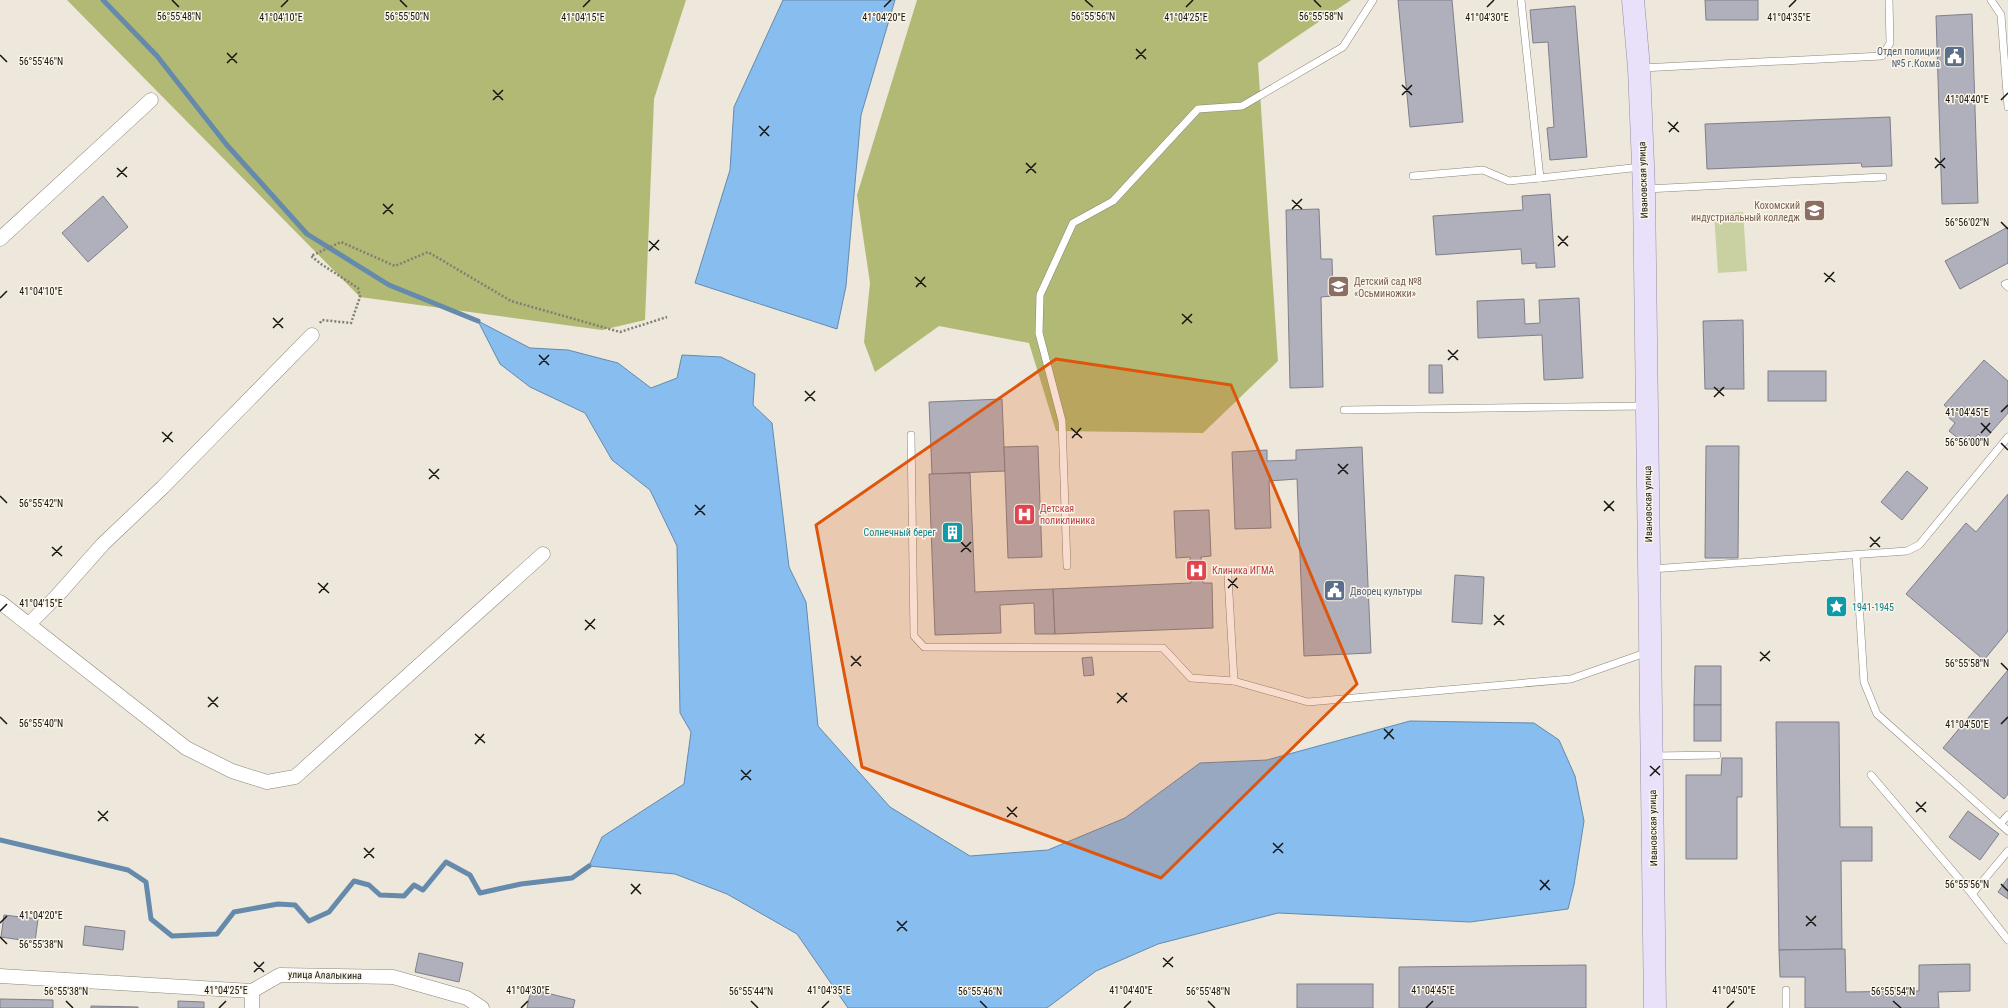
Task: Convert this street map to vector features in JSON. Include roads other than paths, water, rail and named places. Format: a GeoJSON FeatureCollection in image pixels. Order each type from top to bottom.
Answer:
{"type":"FeatureCollection","features":[{"type":"Feature","properties":{"kind":"main road","name":"Ивановская улица"},"geometry":{"type":"LineString","coordinates":[[1633,0],[1639,68],[1644,189],[1655,1008]]}},
{"type":"Feature","properties":{"kind":"street"},"geometry":{"type":"LineString","coordinates":[[0,239],[151,100]]}},
{"type":"Feature","properties":{"kind":"street"},"geometry":{"type":"LineString","coordinates":[[29,624],[57,596],[103,544],[163,487],[312,335]]}},
{"type":"Feature","properties":{"kind":"street"},"geometry":{"type":"LineString","coordinates":[[0,602],[186,748],[232,771],[267,782],[295,777],[543,554]]}},
{"type":"Feature","properties":{"kind":"street","name":"улица Алалыкина"},"geometry":{"type":"LineString","coordinates":[[252,991],[280,974],[393,977],[467,998],[482,1008]]}},
{"type":"Feature","properties":{"kind":"street"},"geometry":{"type":"LineString","coordinates":[[0,976],[252,991],[252,1008]]}},
{"type":"Feature","properties":{"kind":"lane"},"geometry":{"type":"LineString","coordinates":[[1067,566],[1062,421],[1038,333],[1040,295],[1073,223],[1113,201],[1198,109],[1242,106],[1343,47],[1373,0]]}},
{"type":"Feature","properties":{"kind":"lane"},"geometry":{"type":"LineString","coordinates":[[1521,0],[1540,178]]}},
{"type":"Feature","properties":{"kind":"lane"},"geometry":{"type":"LineString","coordinates":[[1639,68],[1882,56],[1890,43],[1890,0]]}},
{"type":"Feature","properties":{"kind":"lane"},"geometry":{"type":"LineString","coordinates":[[1991,0],[2001,15],[2008,108]]}},
{"type":"Feature","properties":{"kind":"lane"},"geometry":{"type":"LineString","coordinates":[[1413,176],[1483,170],[1509,181],[1643,166]]}},
{"type":"Feature","properties":{"kind":"lane"},"geometry":{"type":"LineString","coordinates":[[1644,189],[1883,177]]}},
{"type":"Feature","properties":{"kind":"lane"},"geometry":{"type":"LineString","coordinates":[[2008,282],[2005,284],[2008,287]]}},
{"type":"Feature","properties":{"kind":"lane"},"geometry":{"type":"LineString","coordinates":[[1344,410],[1647,406]]}},
{"type":"Feature","properties":{"kind":"lane"},"geometry":{"type":"LineString","coordinates":[[911,435],[914,636],[924,647],[1163,648],[1191,678],[1234,681],[1308,702],[1571,679],[1650,651]]}},
{"type":"Feature","properties":{"kind":"lane"},"geometry":{"type":"LineString","coordinates":[[1649,569],[1907,551],[1919,545],[2008,437]]}},
{"type":"Feature","properties":{"kind":"lane"},"geometry":{"type":"LineString","coordinates":[[1856,555],[1864,682],[1876,714],[2008,831]]}},
{"type":"Feature","properties":{"kind":"lane"},"geometry":{"type":"LineString","coordinates":[[1228,577],[1234,681]]}},
{"type":"Feature","properties":{"kind":"lane"},"geometry":{"type":"LineString","coordinates":[[1652,756],[1717,756]]}},
{"type":"Feature","properties":{"kind":"lane"},"geometry":{"type":"LineString","coordinates":[[1871,775],[1972,894],[2008,940]]}},
{"type":"Feature","properties":{"kind":"lane"},"geometry":{"type":"LineString","coordinates":[[2000,824],[2008,815]]}},
{"type":"Feature","properties":{"kind":"lane"},"geometry":{"type":"LineString","coordinates":[[1972,894],[2008,851]]}},
{"type":"Feature","properties":{"kind":"lane"},"geometry":{"type":"LineString","coordinates":[[1786,990],[1786,1008]]}},
{"type":"Feature","properties":{"kind":"water"},"geometry":{"type":"Polygon","coordinates":[[[783,0],[895,0],[861,115],[846,286],[837,329],[695,283],[730,170],[734,107],[783,0]]]}},
{"type":"Feature","properties":{"kind":"water"},"geometry":{"type":"Polygon","coordinates":[[[478,321],[530,348],[568,350],[618,363],[651,388],[677,378],[682,355],[721,357],[755,374],[753,405],[772,423],[789,567],[806,602],[818,726],[890,807],[970,856],[1048,850],[1125,818],[1200,763],[1267,760],[1410,721],[1534,723],[1559,740],[1575,776],[1584,821],[1574,885],[1568,909],[1470,922],[1278,913],[1158,944],[1096,971],[1047,1008],[848,1008],[797,934],[727,894],[675,874],[589,866],[602,837],[684,784],[691,732],[680,713],[677,546],[650,490],[612,460],[585,413],[530,387],[500,364],[478,321]]]}},
{"type":"Feature","properties":{"kind":"waterway"},"geometry":{"type":"LineString","coordinates":[[103,0],[157,56],[226,144],[307,234],[389,285],[478,321]]}},
{"type":"Feature","properties":{"kind":"waterway"},"geometry":{"type":"LineString","coordinates":[[0,840],[128,870],[146,882],[151,919],[172,936],[217,934],[234,912],[278,904],[295,905],[309,921],[329,912],[354,881],[369,885],[380,895],[404,896],[414,885],[423,890],[446,862],[470,875],[480,893],[521,884],[572,878],[589,866]]}},
{"type":"Feature","properties":{"kind":"place","name":"Отдел полиции №5 г.Кохма"},"geometry":{"type":"Point","coordinates":[1955,57]}},
{"type":"Feature","properties":{"kind":"place","name":"Кохомский индустриальный колледж"},"geometry":{"type":"Point","coordinates":[1815,211]}},
{"type":"Feature","properties":{"kind":"place","name":"Детский сад №8 «Осьминожки»"},"geometry":{"type":"Point","coordinates":[1338,287]}},
{"type":"Feature","properties":{"kind":"place","name":"Детская поликлиника"},"geometry":{"type":"Point","coordinates":[1024,514]}},
{"type":"Feature","properties":{"kind":"place","name":"Солнечный берег"},"geometry":{"type":"Point","coordinates":[952,532]}},
{"type":"Feature","properties":{"kind":"place","name":"Клиника ИГМА"},"geometry":{"type":"Point","coordinates":[1196,570]}},
{"type":"Feature","properties":{"kind":"place","name":"Дворец культуры"},"geometry":{"type":"Point","coordinates":[1335,591]}},
{"type":"Feature","properties":{"kind":"place","name":"1941-1945"},"geometry":{"type":"Point","coordinates":[1836,607]}}]}
